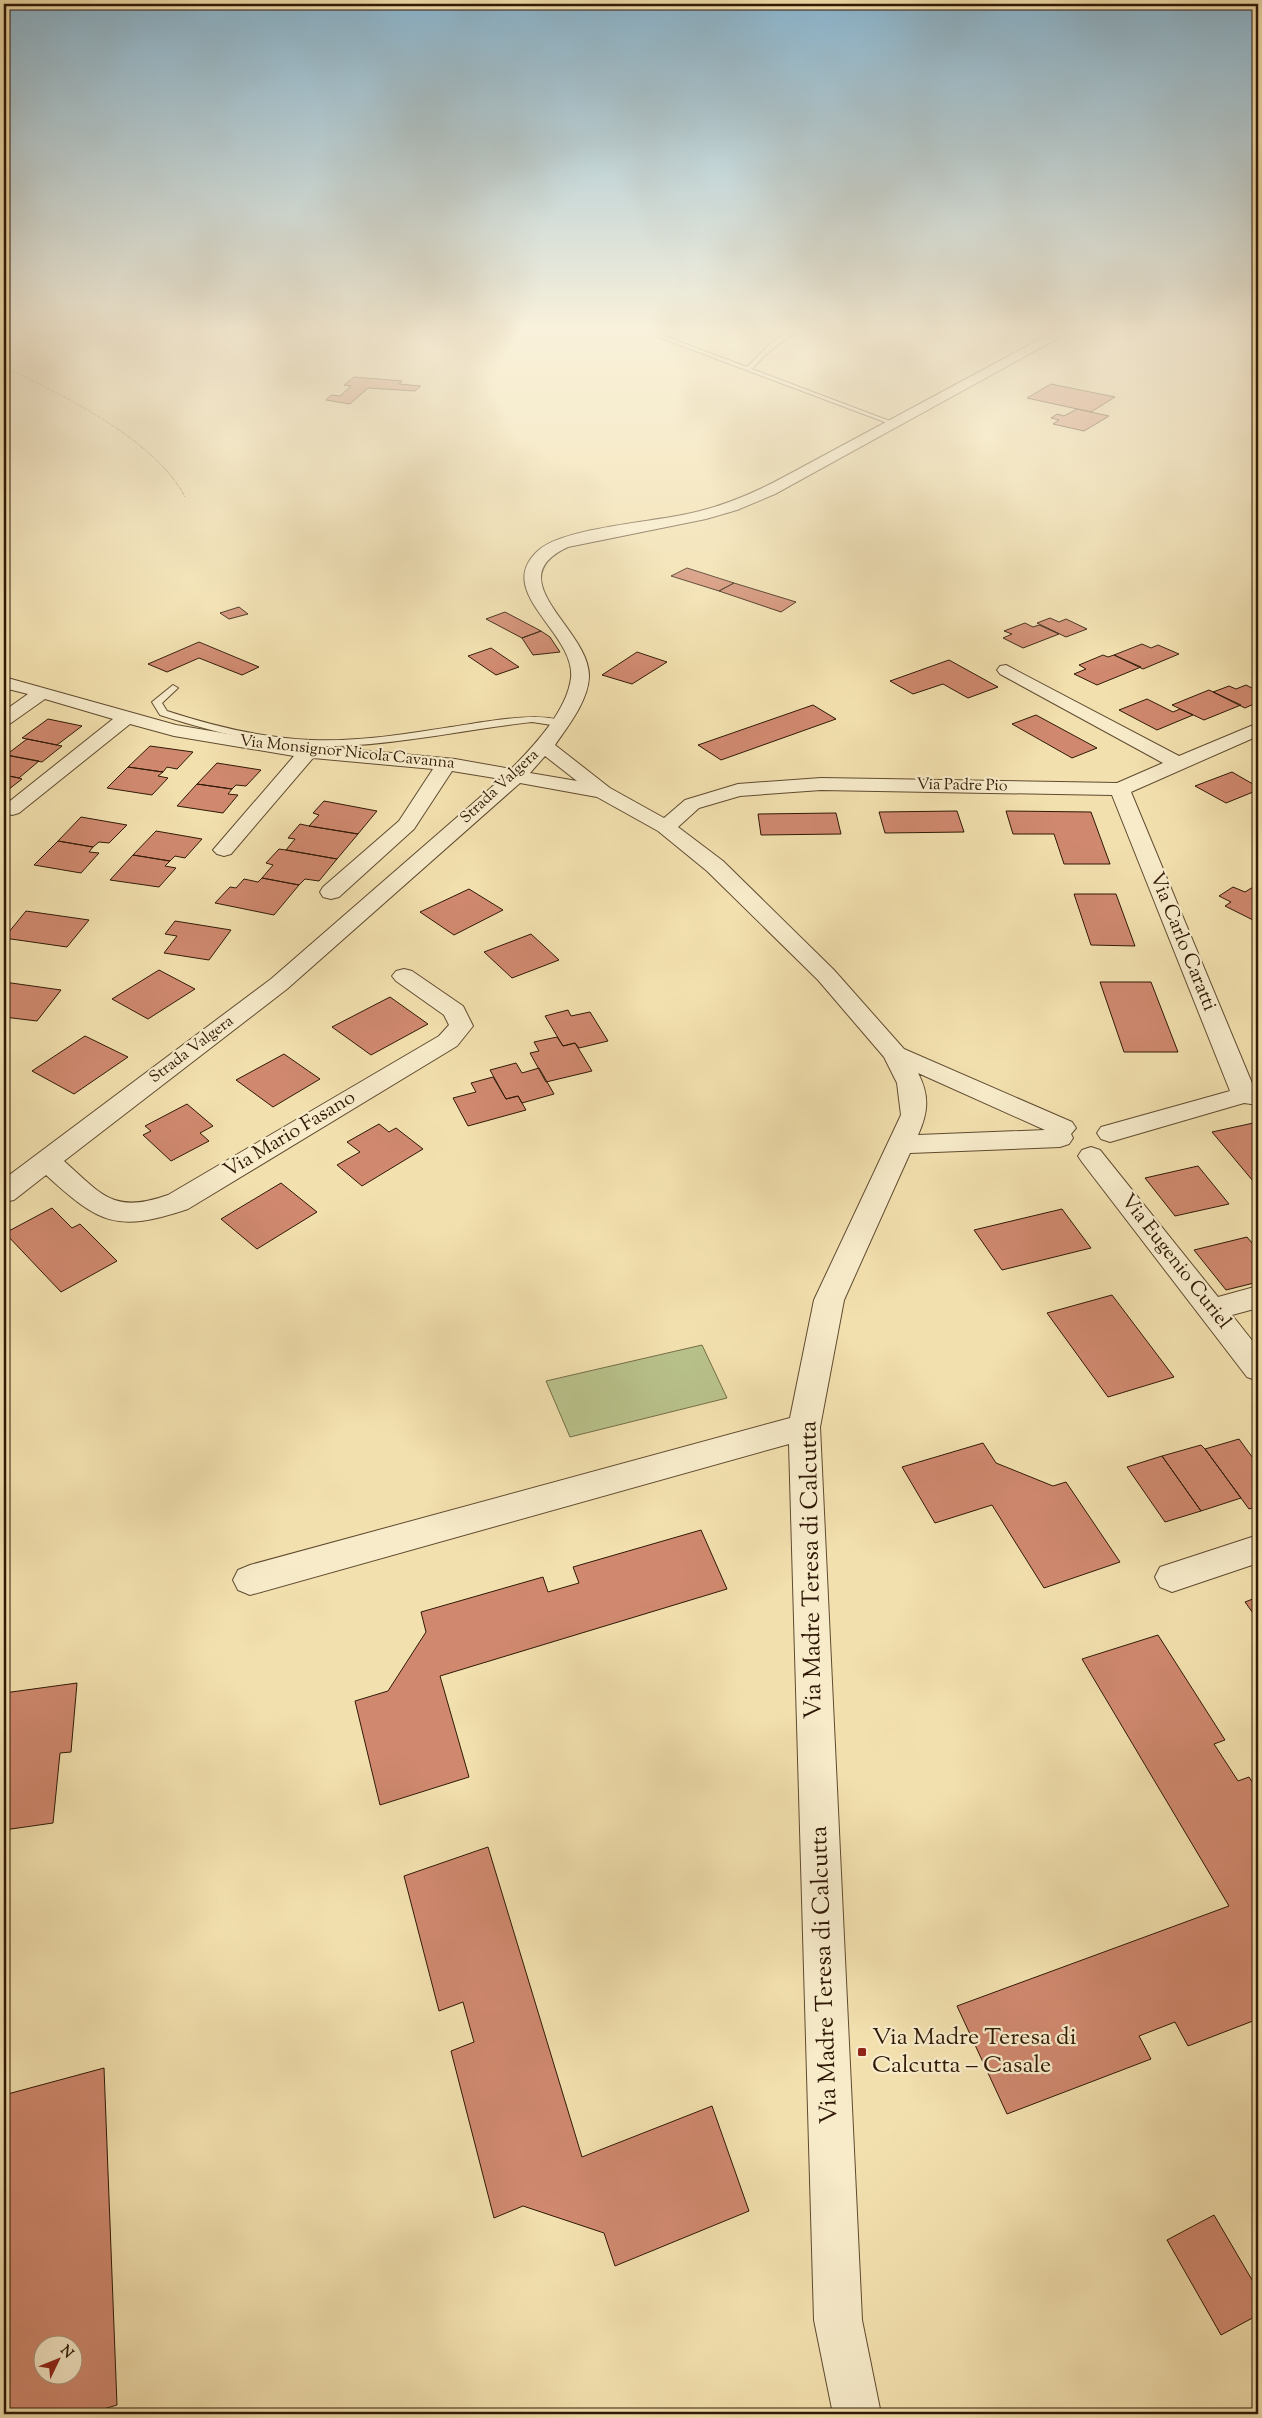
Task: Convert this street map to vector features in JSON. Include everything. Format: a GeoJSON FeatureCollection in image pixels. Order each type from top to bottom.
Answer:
{"type":"FeatureCollection","features":[{"type":"Feature","properties":{"kind":"street","name":"Strada Valgera"},"geometry":{"type":"LineString","coordinates":[[4,1193],[280,983],[516,775],[544,746],[573,702],[580,675],[577,656],[562,629],[539,603],[531,579],[536,562],[547,551],[579,539],[708,514],[741,504],[776,489],[855,444]]}},
{"type":"Feature","properties":{"kind":"street"},"geometry":{"type":"LineString","coordinates":[[1006,670],[1177,763]]}},
{"type":"Feature","properties":{"kind":"street","name":"Via Monsignor Nicola Cavanna"},"geometry":{"type":"LineString","coordinates":[[4,682],[174,730],[308,752],[446,764],[516,775]]}},
{"type":"Feature","properties":{"kind":"street"},"geometry":{"type":"LineString","coordinates":[[4,719],[42,693]]}},
{"type":"Feature","properties":{"kind":"street"},"geometry":{"type":"LineString","coordinates":[[12,809],[127,717]]}},
{"type":"Feature","properties":{"kind":"street","name":"Via Padre Pio"},"geometry":{"type":"LineString","coordinates":[[665,827],[692,804],[738,790],[821,784],[1120,788],[1258,730]]}},
{"type":"Feature","properties":{"kind":"street","name":"Via Madre Teresa di Calcutta"},"geometry":{"type":"LineString","coordinates":[[544,746],[603,792],[665,827],[715,866],[826,975],[895,1054],[910,1082],[914,1115],[872,1202],[829,1300],[804,1427],[838,2320],[857,2414]]}},
{"type":"Feature","properties":{"kind":"street"},"geometry":{"type":"LineString","coordinates":[[224,850],[308,752]]}},
{"type":"Feature","properties":{"kind":"street"},"geometry":{"type":"LineString","coordinates":[[331,892],[407,825],[446,764]]}},
{"type":"Feature","properties":{"kind":"street","name":"Via Madre Teresa di Calcutta"},"geometry":{"type":"LineString","coordinates":[[516,775],[603,792]]}},
{"type":"Feature","properties":{"kind":"street","name":"Via Carlo Caratti"},"geometry":{"type":"LineString","coordinates":[[1120,788],[1254,1092]]}},
{"type":"Feature","properties":{"kind":"street","name":"Via Mario Fasano"},"geometry":{"type":"LineString","coordinates":[[46,1160],[98,1202],[118,1212],[146,1212],[178,1202],[448,1041],[461,1026],[455,1011],[404,976]]}},
{"type":"Feature","properties":{"kind":"street"},"geometry":{"type":"LineString","coordinates":[[895,1054],[1062,1133]]}},
{"type":"Feature","properties":{"kind":"street"},"geometry":{"type":"LineString","coordinates":[[1110,1133],[1254,1092]]}},
{"type":"Feature","properties":{"kind":"street"},"geometry":{"type":"LineString","coordinates":[[901,1145],[1062,1133],[1074,1122],[1090,1122],[1110,1133],[1113,1139],[1110,1149],[1091,1156],[1075,1152],[1063,1143],[1062,1133]]}},
{"type":"Feature","properties":{"kind":"street","name":"Via Eugenio Curiel"},"geometry":{"type":"LineString","coordinates":[[1091,1156],[1258,1369]]}},
{"type":"Feature","properties":{"kind":"street"},"geometry":{"type":"LineString","coordinates":[[1212,1310],[1258,1298]]}},
{"type":"Feature","properties":{"kind":"street"},"geometry":{"type":"LineString","coordinates":[[250,1580],[804,1427]]}},
{"type":"Feature","properties":{"kind":"street"},"geometry":{"type":"LineString","coordinates":[[1172,1577],[1258,1549]]}},
{"type":"Feature","properties":{"kind":"lane"},"geometry":{"type":"LineString","coordinates":[[173,688],[158,702],[163,713],[186,721],[302,743],[357,741],[532,719],[558,723]]}},
{"type":"Feature","properties":{"kind":"path"},"geometry":{"type":"LineString","coordinates":[[133,444],[171,474],[185,497]]}},
{"type":"Feature","properties":{"kind":"green space"},"geometry":{"type":"Polygon","coordinates":[[[702,1345],[727,1398],[570,1437],[546,1381],[702,1345]]]}},
{"type":"Feature","properties":{"kind":"building"},"geometry":{"type":"Polygon","coordinates":[[[687,568],[734,583],[719,591],[671,576],[687,568]]]}},
{"type":"Feature","properties":{"kind":"building"},"geometry":{"type":"Polygon","coordinates":[[[734,583],[796,602],[781,612],[719,591],[734,583]]]}},
{"type":"Feature","properties":{"kind":"building"},"geometry":{"type":"Polygon","coordinates":[[[239,607],[248,614],[229,619],[220,613],[239,607]]]}},
{"type":"Feature","properties":{"kind":"building"},"geometry":{"type":"Polygon","coordinates":[[[505,612],[541,631],[522,638],[486,619],[505,612]]]}},
{"type":"Feature","properties":{"kind":"building"},"geometry":{"type":"Polygon","coordinates":[[[1050,618],[1059,622],[1066,619],[1087,629],[1066,637],[1037,623],[1050,618]]]}},
{"type":"Feature","properties":{"kind":"building"},"geometry":{"type":"Polygon","coordinates":[[[1025,623],[1033,627],[1039,625],[1059,634],[1023,648],[1003,638],[1012,634],[1004,631],[1025,623]]]}},
{"type":"Feature","properties":{"kind":"building"},"geometry":{"type":"Polygon","coordinates":[[[541,631],[550,637],[560,652],[533,655],[522,638],[541,631]]]}},
{"type":"Feature","properties":{"kind":"building"},"geometry":{"type":"Polygon","coordinates":[[[199,642],[259,667],[242,675],[199,658],[167,672],[148,664],[199,642]]]}},
{"type":"Feature","properties":{"kind":"building"},"geometry":{"type":"Polygon","coordinates":[[[1142,644],[1151,648],[1158,645],[1179,654],[1143,669],[1114,655],[1142,644]]]}},
{"type":"Feature","properties":{"kind":"building"},"geometry":{"type":"Polygon","coordinates":[[[491,648],[519,667],[496,675],[468,656],[491,648]]]}},
{"type":"Feature","properties":{"kind":"building"},"geometry":{"type":"Polygon","coordinates":[[[637,652],[667,662],[632,684],[602,675],[637,652]]]}},
{"type":"Feature","properties":{"kind":"building"},"geometry":{"type":"Polygon","coordinates":[[[1103,655],[1108,657],[1114,655],[1141,667],[1097,685],[1074,674],[1086,669],[1079,665],[1103,655]]]}},
{"type":"Feature","properties":{"kind":"building"},"geometry":{"type":"Polygon","coordinates":[[[949,660],[998,687],[968,698],[943,684],[913,694],[890,681],[949,660]]]}},
{"type":"Feature","properties":{"kind":"building"},"geometry":{"type":"Polygon","coordinates":[[[1246,685],[1258,691],[1258,702],[1245,708],[1213,692],[1229,686],[1236,689],[1246,685]]]}},
{"type":"Feature","properties":{"kind":"building"},"geometry":{"type":"Polygon","coordinates":[[[1209,690],[1241,705],[1204,720],[1172,705],[1209,690]]]}},
{"type":"Feature","properties":{"kind":"building"},"geometry":{"type":"Polygon","coordinates":[[[1147,699],[1173,712],[1180,709],[1193,715],[1157,730],[1119,710],[1147,699]]]}},
{"type":"Feature","properties":{"kind":"building"},"geometry":{"type":"Polygon","coordinates":[[[813,705],[836,719],[721,760],[698,745],[813,705]]]}},
{"type":"Feature","properties":{"kind":"building"},"geometry":{"type":"Polygon","coordinates":[[[1036,715],[1097,748],[1072,758],[1012,724],[1036,715]]]}},
{"type":"Feature","properties":{"kind":"building"},"geometry":{"type":"Polygon","coordinates":[[[48,719],[82,726],[57,745],[22,738],[48,719]]]}},
{"type":"Feature","properties":{"kind":"building"},"geometry":{"type":"Polygon","coordinates":[[[27,739],[62,746],[42,762],[6,755],[27,739]]]}},
{"type":"Feature","properties":{"kind":"building"},"geometry":{"type":"Polygon","coordinates":[[[150,746],[193,752],[177,769],[167,767],[163,772],[128,767],[150,746]]]}},
{"type":"Feature","properties":{"kind":"building"},"geometry":{"type":"Polygon","coordinates":[[[4,755],[39,761],[19,778],[4,775],[4,755]]]}},
{"type":"Feature","properties":{"kind":"building"},"geometry":{"type":"Polygon","coordinates":[[[217,763],[261,770],[246,786],[236,785],[232,789],[197,784],[217,763]]]}},
{"type":"Feature","properties":{"kind":"building"},"geometry":{"type":"Polygon","coordinates":[[[128,767],[163,772],[158,776],[168,778],[152,795],[107,788],[128,767]]]}},
{"type":"Feature","properties":{"kind":"building"},"geometry":{"type":"Polygon","coordinates":[[[1232,772],[1258,787],[1258,790],[1226,803],[1195,786],[1232,772]]]}},
{"type":"Feature","properties":{"kind":"building"},"geometry":{"type":"Polygon","coordinates":[[[4,775],[19,778],[22,779],[4,793],[4,775]]]}},
{"type":"Feature","properties":{"kind":"building"},"geometry":{"type":"Polygon","coordinates":[[[197,784],[232,789],[228,794],[238,795],[223,813],[177,806],[197,784]]]}},
{"type":"Feature","properties":{"kind":"building"},"geometry":{"type":"Polygon","coordinates":[[[324,801],[377,811],[358,834],[309,826],[319,815],[313,813],[324,801]]]}},
{"type":"Feature","properties":{"kind":"building"},"geometry":{"type":"Polygon","coordinates":[[[957,811],[964,832],[885,833],[879,812],[957,811]]]}},
{"type":"Feature","properties":{"kind":"building"},"geometry":{"type":"Polygon","coordinates":[[[1006,811],[1091,812],[1110,864],[1064,864],[1054,834],[1013,834],[1006,811]]]}},
{"type":"Feature","properties":{"kind":"building"},"geometry":{"type":"Polygon","coordinates":[[[836,813],[841,834],[761,835],[758,814],[836,813]]]}},
{"type":"Feature","properties":{"kind":"building"},"geometry":{"type":"Polygon","coordinates":[[[81,817],[127,825],[109,843],[99,842],[93,847],[58,841],[81,817]]]}},
{"type":"Feature","properties":{"kind":"building"},"geometry":{"type":"Polygon","coordinates":[[[300,824],[358,834],[337,859],[286,850],[295,839],[288,838],[300,824]]]}},
{"type":"Feature","properties":{"kind":"building"},"geometry":{"type":"Polygon","coordinates":[[[156,831],[202,839],[185,858],[175,856],[170,861],[133,855],[156,831]]]}},
{"type":"Feature","properties":{"kind":"building"},"geometry":{"type":"Polygon","coordinates":[[[58,841],[93,847],[89,852],[99,853],[81,873],[34,865],[58,841]]]}},
{"type":"Feature","properties":{"kind":"building"},"geometry":{"type":"Polygon","coordinates":[[[279,849],[337,859],[319,881],[305,879],[299,885],[262,878],[273,865],[266,863],[279,849]]]}},
{"type":"Feature","properties":{"kind":"building"},"geometry":{"type":"Polygon","coordinates":[[[133,855],[170,861],[165,866],[176,868],[159,887],[110,880],[133,855]]]}},
{"type":"Feature","properties":{"kind":"building"},"geometry":{"type":"Polygon","coordinates":[[[262,878],[299,885],[274,915],[215,903],[230,887],[236,888],[244,879],[258,882],[262,878]]]}},
{"type":"Feature","properties":{"kind":"building"},"geometry":{"type":"Polygon","coordinates":[[[1258,884],[1257,922],[1225,906],[1231,902],[1219,896],[1233,887],[1245,892],[1258,884]]]}},
{"type":"Feature","properties":{"kind":"building"},"geometry":{"type":"Polygon","coordinates":[[[469,889],[503,910],[454,935],[420,912],[469,889]]]}},
{"type":"Feature","properties":{"kind":"building"},"geometry":{"type":"Polygon","coordinates":[[[1074,894],[1116,894],[1135,946],[1091,945],[1074,894]]]}},
{"type":"Feature","properties":{"kind":"building"},"geometry":{"type":"Polygon","coordinates":[[[26,911],[89,920],[67,947],[4,938],[26,911]]]}},
{"type":"Feature","properties":{"kind":"building"},"geometry":{"type":"Polygon","coordinates":[[[175,921],[231,930],[209,960],[164,953],[177,936],[165,934],[175,921]]]}},
{"type":"Feature","properties":{"kind":"building"},"geometry":{"type":"Polygon","coordinates":[[[531,934],[559,960],[512,978],[484,952],[531,934]]]}},
{"type":"Feature","properties":{"kind":"building"},"geometry":{"type":"Polygon","coordinates":[[[159,970],[195,989],[148,1019],[112,999],[159,970]]]}},
{"type":"Feature","properties":{"kind":"building"},"geometry":{"type":"Polygon","coordinates":[[[4,982],[61,990],[37,1021],[4,1017],[4,982]]]}},
{"type":"Feature","properties":{"kind":"building"},"geometry":{"type":"Polygon","coordinates":[[[1100,982],[1151,982],[1178,1052],[1124,1052],[1100,982]]]}},
{"type":"Feature","properties":{"kind":"building"},"geometry":{"type":"Polygon","coordinates":[[[390,997],[428,1024],[371,1055],[332,1027],[390,997]]]}},
{"type":"Feature","properties":{"kind":"building"},"geometry":{"type":"Polygon","coordinates":[[[568,1010],[571,1016],[590,1012],[608,1041],[579,1048],[575,1043],[563,1046],[545,1016],[568,1010]]]}},
{"type":"Feature","properties":{"kind":"building"},"geometry":{"type":"Polygon","coordinates":[[[85,1036],[128,1057],[74,1094],[32,1071],[85,1036]]]}},
{"type":"Feature","properties":{"kind":"building"},"geometry":{"type":"Polygon","coordinates":[[[557,1037],[563,1046],[575,1043],[592,1071],[546,1082],[530,1053],[539,1051],[534,1042],[557,1037]]]}},
{"type":"Feature","properties":{"kind":"building"},"geometry":{"type":"Polygon","coordinates":[[[284,1054],[320,1079],[273,1107],[236,1080],[284,1054]]]}},
{"type":"Feature","properties":{"kind":"building"},"geometry":{"type":"Polygon","coordinates":[[[516,1063],[522,1073],[539,1068],[554,1094],[522,1103],[518,1096],[506,1099],[490,1070],[516,1063]]]}},
{"type":"Feature","properties":{"kind":"building"},"geometry":{"type":"Polygon","coordinates":[[[493,1077],[506,1099],[518,1096],[526,1110],[468,1126],[453,1098],[476,1092],[471,1083],[493,1077]]]}},
{"type":"Feature","properties":{"kind":"building"},"geometry":{"type":"Polygon","coordinates":[[[187,1104],[213,1126],[200,1133],[209,1141],[171,1161],[143,1135],[151,1131],[145,1126],[187,1104]]]}},
{"type":"Feature","properties":{"kind":"building"},"geometry":{"type":"Polygon","coordinates":[[[1258,1122],[1258,1187],[1212,1132],[1258,1122]]]}},
{"type":"Feature","properties":{"kind":"building"},"geometry":{"type":"Polygon","coordinates":[[[379,1124],[389,1132],[396,1128],[423,1149],[362,1186],[337,1165],[360,1152],[347,1142],[379,1124]]]}},
{"type":"Feature","properties":{"kind":"building"},"geometry":{"type":"Polygon","coordinates":[[[1198,1166],[1229,1204],[1175,1216],[1145,1178],[1198,1166]]]}},
{"type":"Feature","properties":{"kind":"building"},"geometry":{"type":"Polygon","coordinates":[[[281,1183],[317,1212],[257,1249],[221,1219],[281,1183]]]}},
{"type":"Feature","properties":{"kind":"building"},"geometry":{"type":"Polygon","coordinates":[[[52,1208],[72,1228],[80,1224],[117,1261],[61,1292],[5,1233],[52,1208]]]}},
{"type":"Feature","properties":{"kind":"building"},"geometry":{"type":"Polygon","coordinates":[[[1062,1209],[1091,1248],[1002,1270],[974,1230],[1062,1209]]]}},
{"type":"Feature","properties":{"kind":"building"},"geometry":{"type":"Polygon","coordinates":[[[1247,1237],[1258,1250],[1258,1282],[1226,1290],[1194,1250],[1247,1237]]]}},
{"type":"Feature","properties":{"kind":"building"},"geometry":{"type":"Polygon","coordinates":[[[1112,1295],[1174,1377],[1108,1397],[1047,1313],[1112,1295]]]}},
{"type":"Feature","properties":{"kind":"building"},"geometry":{"type":"Polygon","coordinates":[[[1239,1439],[1258,1465],[1258,1506],[1249,1509],[1205,1449],[1239,1439]]]}},
{"type":"Feature","properties":{"kind":"building"},"geometry":{"type":"Polygon","coordinates":[[[983,1443],[996,1463],[1053,1486],[1066,1482],[1120,1562],[1044,1588],[992,1505],[935,1523],[902,1467],[983,1443]]]}},
{"type":"Feature","properties":{"kind":"building"},"geometry":{"type":"Polygon","coordinates":[[[1201,1445],[1241,1498],[1201,1511],[1162,1456],[1201,1445]]]}},
{"type":"Feature","properties":{"kind":"building"},"geometry":{"type":"Polygon","coordinates":[[[1162,1456],[1201,1511],[1165,1522],[1127,1467],[1162,1456]]]}},
{"type":"Feature","properties":{"kind":"building"},"geometry":{"type":"Polygon","coordinates":[[[701,1530],[727,1589],[440,1676],[469,1777],[380,1805],[355,1701],[388,1691],[426,1632],[421,1612],[543,1577],[548,1592],[579,1583],[573,1567],[701,1530]]]}},
{"type":"Feature","properties":{"kind":"building"},"geometry":{"type":"Polygon","coordinates":[[[1258,1597],[1258,1620],[1245,1602],[1258,1597]]]}},
{"type":"Feature","properties":{"kind":"building"},"geometry":{"type":"Polygon","coordinates":[[[1158,1635],[1225,1740],[1214,1744],[1238,1781],[1249,1777],[1258,1791],[1258,2019],[1188,2046],[1175,2022],[1139,2036],[1151,2059],[1007,2114],[957,2006],[1229,1906],[1082,1659],[1158,1635]]]}},
{"type":"Feature","properties":{"kind":"building"},"geometry":{"type":"Polygon","coordinates":[[[77,1683],[71,1752],[60,1753],[53,1823],[4,1830],[4,1693],[77,1683]]]}},
{"type":"Feature","properties":{"kind":"building"},"geometry":{"type":"Polygon","coordinates":[[[488,1847],[582,2157],[712,2106],[749,2211],[615,2266],[604,2233],[523,2206],[494,2218],[451,2051],[474,2042],[463,2002],[439,2011],[404,1876],[488,1847]]]}},
{"type":"Feature","properties":{"kind":"building"},"geometry":{"type":"Polygon","coordinates":[[[104,2068],[117,2405],[87,2414],[4,2414],[4,2095],[104,2068]]]}},
{"type":"Feature","properties":{"kind":"building"},"geometry":{"type":"Polygon","coordinates":[[[1214,2215],[1258,2290],[1258,2315],[1221,2335],[1167,2240],[1214,2215]]]}},
{"type":"Feature","properties":{"kind":"place","name":"Via Madre Teresa di Calcutta – Casale"},"geometry":{"type":"Point","coordinates":[862,2052]}}]}
